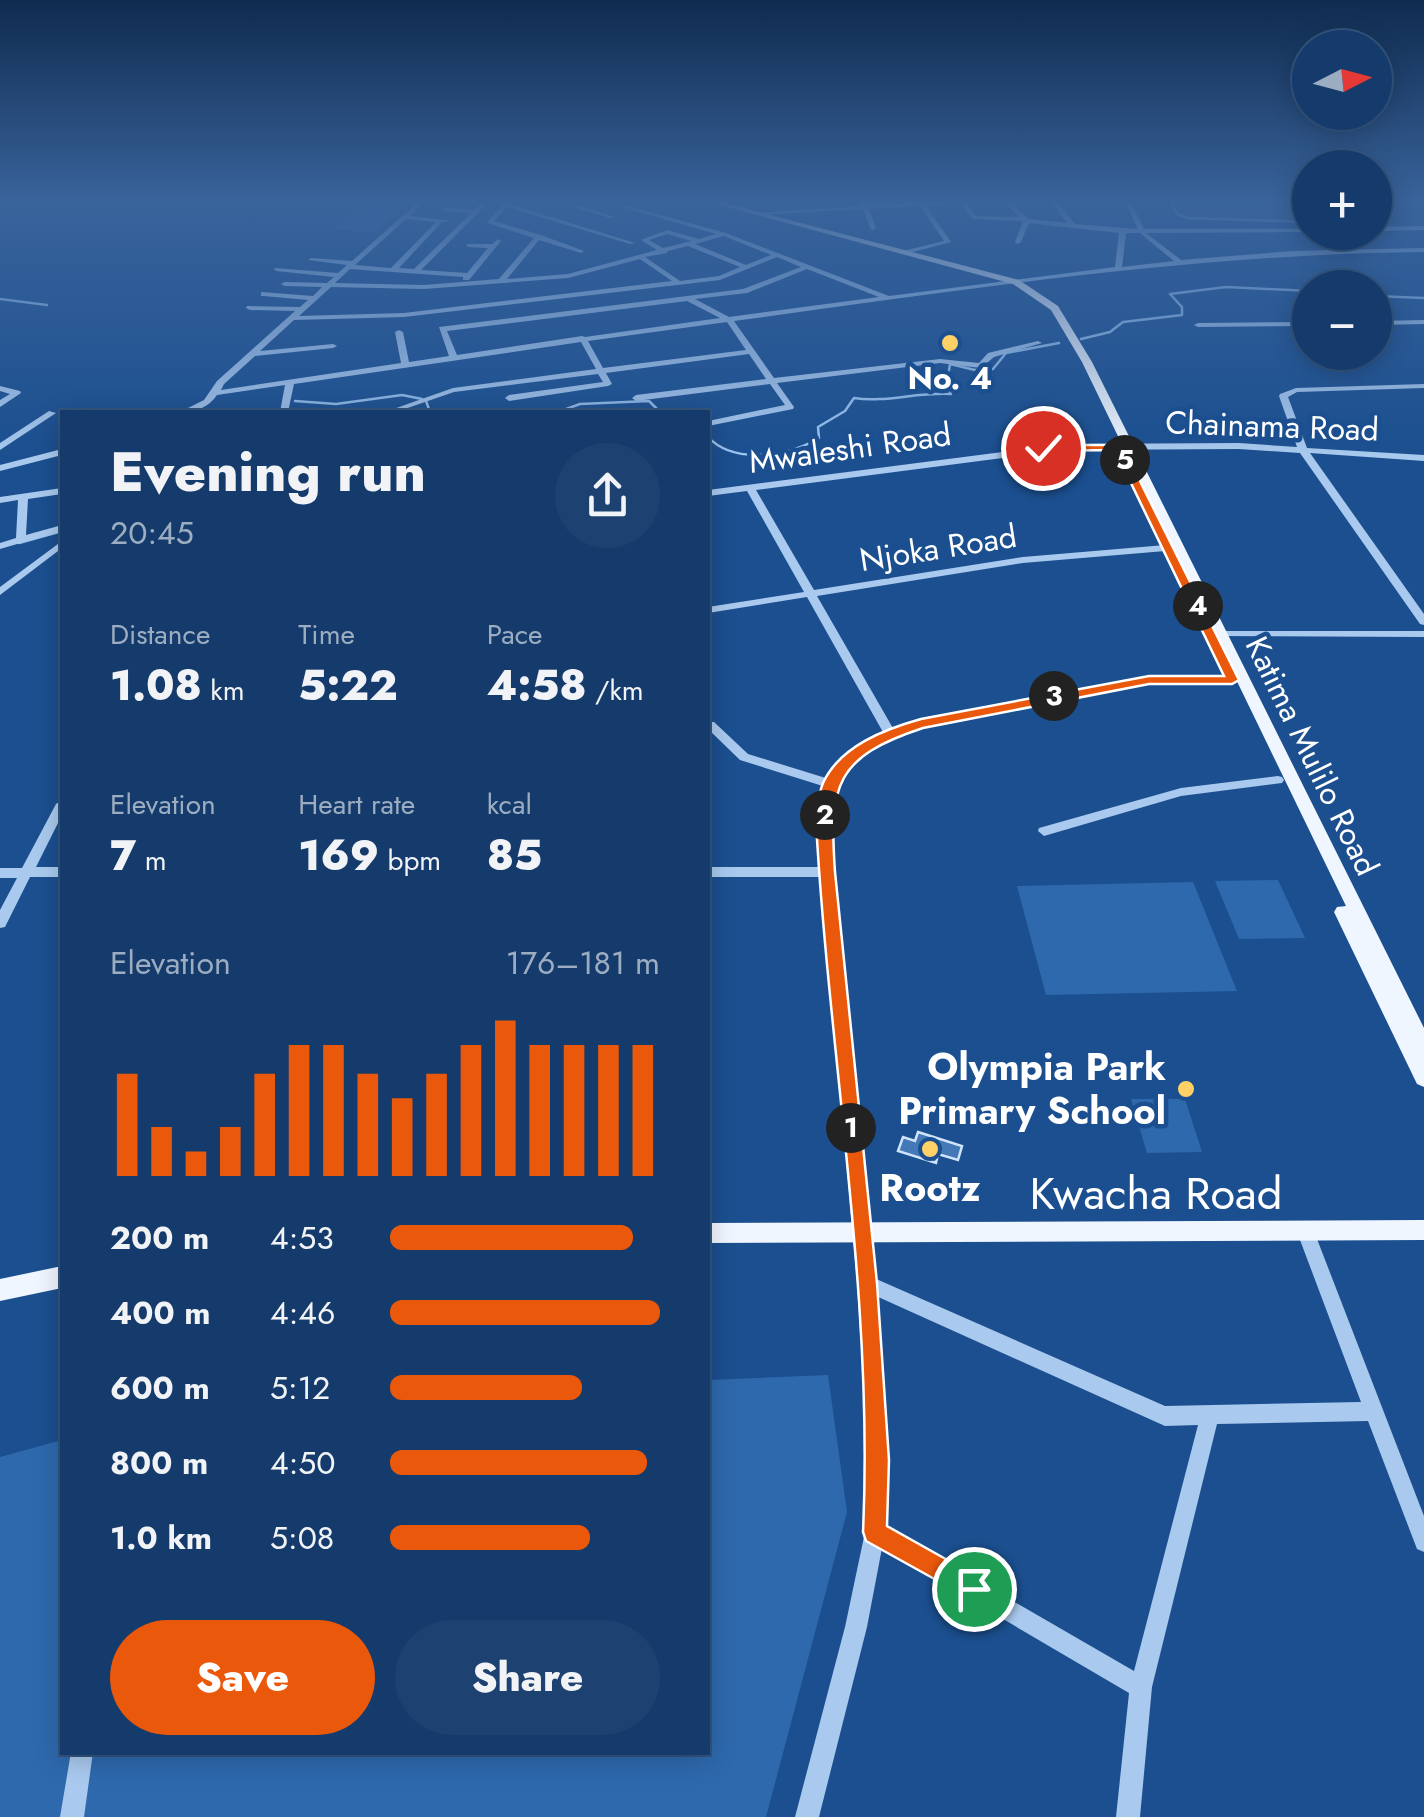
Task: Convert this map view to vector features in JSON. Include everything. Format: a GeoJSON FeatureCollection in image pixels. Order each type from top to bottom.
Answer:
{"type":"FeatureCollection","features":[{"type":"Feature","properties":{"kind":"main road","name":"Katima Mulilo Road"},"geometry":{"type":"LineString","coordinates":[[1020,287],[1044,299],[1063,318],[1172,547],[1424,1048]]}},
{"type":"Feature","properties":{"kind":"main road","name":"Katima Mulilo Road"},"geometry":{"type":"LineString","coordinates":[[1217,634],[1232,680],[1278,780],[1424,1078]]}},
{"type":"Feature","properties":{"kind":"main road","name":"Kwacha Road"},"geometry":{"type":"LineString","coordinates":[[710,1234],[1424,1230]]}},
{"type":"Feature","properties":{"kind":"main road"},"geometry":{"type":"LineString","coordinates":[[0,1290],[60,1277]]}},
{"type":"Feature","properties":{"kind":"street"},"geometry":{"type":"LineString","coordinates":[[191,410],[206,406],[220,383],[327,287]]}},
{"type":"Feature","properties":{"kind":"street"},"geometry":{"type":"LineString","coordinates":[[464,287],[468,307]]}},
{"type":"Feature","properties":{"kind":"street"},"geometry":{"type":"LineString","coordinates":[[572,287],[575,295]]}},
{"type":"Feature","properties":{"kind":"street"},"geometry":{"type":"LineString","coordinates":[[291,318],[404,315],[645,287]]}},
{"type":"Feature","properties":{"kind":"street"},"geometry":{"type":"LineString","coordinates":[[453,356],[442,328],[755,287]]}},
{"type":"Feature","properties":{"kind":"street"},"geometry":{"type":"LineString","coordinates":[[856,287],[887,299]]}},
{"type":"Feature","properties":{"kind":"street"},"geometry":{"type":"LineString","coordinates":[[218,392],[522,346],[982,287]]}},
{"type":"Feature","properties":{"kind":"street"},"geometry":{"type":"LineString","coordinates":[[264,294],[312,298]]}},
{"type":"Feature","properties":{"kind":"street"},"geometry":{"type":"LineString","coordinates":[[688,298],[729,320],[790,407],[710,423]]}},
{"type":"Feature","properties":{"kind":"street"},"geometry":{"type":"LineString","coordinates":[[250,308],[301,310]]}},
{"type":"Feature","properties":{"kind":"street"},"geometry":{"type":"LineString","coordinates":[[507,320],[522,346]]}},
{"type":"Feature","properties":{"kind":"street"},"geometry":{"type":"LineString","coordinates":[[1412,322],[1424,332]]}},
{"type":"Feature","properties":{"kind":"street"},"geometry":{"type":"LineString","coordinates":[[1392,323],[1424,322]]}},
{"type":"Feature","properties":{"kind":"street"},"geometry":{"type":"LineString","coordinates":[[1198,325],[1292,324]]}},
{"type":"Feature","properties":{"kind":"street"},"geometry":{"type":"LineString","coordinates":[[399,332],[405,364]]}},
{"type":"Feature","properties":{"kind":"street"},"geometry":{"type":"LineString","coordinates":[[509,398],[608,384],[582,338]]}},
{"type":"Feature","properties":{"kind":"street"},"geometry":{"type":"LineString","coordinates":[[636,398],[928,362],[981,366],[991,355],[1038,343]]}},
{"type":"Feature","properties":{"kind":"street"},"geometry":{"type":"LineString","coordinates":[[252,354],[333,346]]}},
{"type":"Feature","properties":{"kind":"street"},"geometry":{"type":"LineString","coordinates":[[395,410],[452,390],[748,352]]}},
{"type":"Feature","properties":{"kind":"street"},"geometry":{"type":"LineString","coordinates":[[284,410],[290,382]]}},
{"type":"Feature","properties":{"kind":"street"},"geometry":{"type":"LineString","coordinates":[[1424,386],[1286,392],[1284,402],[1303,450],[1424,622]]}},
{"type":"Feature","properties":{"kind":"street"},"geometry":{"type":"LineString","coordinates":[[0,388],[18,392],[0,404]]}},
{"type":"Feature","properties":{"kind":"street"},"geometry":{"type":"LineString","coordinates":[[421,401],[425,410]]}},
{"type":"Feature","properties":{"kind":"street"},"geometry":{"type":"LineString","coordinates":[[0,447],[52,413]]}},
{"type":"Feature","properties":{"kind":"street","name":"Chainama Road"},"geometry":{"type":"LineString","coordinates":[[1123,447],[1303,450],[1424,458]]}},
{"type":"Feature","properties":{"kind":"street","name":"Mwaleshi Road"},"geometry":{"type":"LineString","coordinates":[[710,493],[1010,451],[1123,447]]}},
{"type":"Feature","properties":{"kind":"street"},"geometry":{"type":"LineString","coordinates":[[2,470],[60,453]]}},
{"type":"Feature","properties":{"kind":"street"},"geometry":{"type":"LineString","coordinates":[[750,487],[890,734]]}},
{"type":"Feature","properties":{"kind":"street"},"geometry":{"type":"LineString","coordinates":[[0,500],[60,490]]}},
{"type":"Feature","properties":{"kind":"street"},"geometry":{"type":"LineString","coordinates":[[21,540],[24,497]]}},
{"type":"Feature","properties":{"kind":"street"},"geometry":{"type":"LineString","coordinates":[[0,546],[60,529]]}},
{"type":"Feature","properties":{"kind":"street"},"geometry":{"type":"LineString","coordinates":[[0,592],[60,546]]}},
{"type":"Feature","properties":{"kind":"street","name":"Njoka Road"},"geometry":{"type":"LineString","coordinates":[[710,610],[1023,560],[1172,547]]}},
{"type":"Feature","properties":{"kind":"street"},"geometry":{"type":"LineString","coordinates":[[1217,634],[1424,634]]}},
{"type":"Feature","properties":{"kind":"street"},"geometry":{"type":"LineString","coordinates":[[807,1817],[856,1627],[874,1532],[878,1460],[866,1283],[827,872],[824,822],[830,784],[854,754],[890,734],[994,708],[1149,680],[1232,680]]}},
{"type":"Feature","properties":{"kind":"street"},"geometry":{"type":"LineString","coordinates":[[710,725],[744,757],[830,784]]}},
{"type":"Feature","properties":{"kind":"street"},"geometry":{"type":"LineString","coordinates":[[1044,831],[1181,792],[1278,780]]}},
{"type":"Feature","properties":{"kind":"street"},"geometry":{"type":"LineString","coordinates":[[0,924],[60,808]]}},
{"type":"Feature","properties":{"kind":"street"},"geometry":{"type":"LineString","coordinates":[[0,873],[60,872]]}},
{"type":"Feature","properties":{"kind":"street"},"geometry":{"type":"LineString","coordinates":[[710,872],[827,872]]}},
{"type":"Feature","properties":{"kind":"street"},"geometry":{"type":"LineString","coordinates":[[1306,1232],[1424,1542]]}},
{"type":"Feature","properties":{"kind":"street"},"geometry":{"type":"LineString","coordinates":[[866,1283],[1165,1416],[1374,1411]]}},
{"type":"Feature","properties":{"kind":"street"},"geometry":{"type":"LineString","coordinates":[[1128,1817],[1141,1687],[1210,1414]]}},
{"type":"Feature","properties":{"kind":"street"},"geometry":{"type":"LineString","coordinates":[[874,1532],[1141,1687]]}},
{"type":"Feature","properties":{"kind":"street"},"geometry":{"type":"LineString","coordinates":[[72,1817],[82,1755]]}},
{"type":"Feature","properties":{"kind":"shaded area"},"geometry":{"type":"Polygon","coordinates":[[[1278,880],[1305,938],[1239,939],[1215,881],[1278,880]]]}},
{"type":"Feature","properties":{"kind":"shaded area"},"geometry":{"type":"Polygon","coordinates":[[[1193,882],[1237,991],[1046,995],[1017,886],[1193,882]]]}},
{"type":"Feature","properties":{"kind":"shaded area"},"geometry":{"type":"Polygon","coordinates":[[[1131,1099],[1185,1099],[1202,1152],[1147,1153],[1131,1099]]]}},
{"type":"Feature","properties":{"kind":"shaded area"},"geometry":{"type":"Polygon","coordinates":[[[828,1375],[847,1512],[766,1817],[0,1817],[0,1457],[60,1441],[60,1755],[710,1755],[710,1380],[828,1375]]]}},
{"type":"Feature","properties":{"kind":"building","name":"Rootz"},"geometry":{"type":"Polygon","coordinates":[[[918,1132],[962,1146],[958,1160],[938,1154],[936,1163],[898,1151],[903,1137],[915,1141],[918,1132]]]}},
{"type":"Feature","properties":{"kind":"waterway"},"geometry":{"type":"LineString","coordinates":[[1081,339],[1110,332],[1123,322],[1182,315],[1182,307],[1170,294],[1226,287],[1292,290]]}},
{"type":"Feature","properties":{"kind":"waterway"},"geometry":{"type":"LineString","coordinates":[[1392,297],[1424,298]]}},
{"type":"Feature","properties":{"kind":"waterway"},"geometry":{"type":"LineString","coordinates":[[0,299],[47,305]]}},
{"type":"Feature","properties":{"kind":"waterway"},"geometry":{"type":"LineString","coordinates":[[710,439],[732,452],[747,454],[793,449],[819,438],[818,427],[845,411],[854,398],[951,394],[947,382],[950,364],[975,370],[993,369],[1006,353],[1059,343]]}},
{"type":"Feature","properties":{"kind":"waterway"},"geometry":{"type":"LineString","coordinates":[[295,401],[336,404],[402,395],[422,399]]}},
{"type":"Feature","properties":{"kind":"waterway"},"geometry":{"type":"LineString","coordinates":[[426,401],[429,410]]}},
{"type":"Feature","properties":{"kind":"waterway"},"geometry":{"type":"LineString","coordinates":[[564,410],[580,404],[649,401],[658,410]]}},
{"type":"Feature","properties":{"kind":"waterway"},"geometry":{"type":"LineString","coordinates":[[19,543],[60,532]]}},
{"type":"Feature","properties":{"kind":"place","name":"No. 4"},"geometry":{"type":"Point","coordinates":[950,343]}},
{"type":"Feature","properties":{"kind":"place","name":"Olympia Park Primary School"},"geometry":{"type":"Point","coordinates":[1186,1089]}},
{"type":"Feature","properties":{"kind":"place","name":"Rootz"},"geometry":{"type":"Point","coordinates":[930,1149]}},
{"type":"Feature","properties":{"kind":"route"},"geometry":{"type":"LineString","coordinates":[[974,1589],[874,1532],[878,1460],[866,1283],[827,872],[824,822],[830,784],[854,754],[890,734],[921,724],[1149,680],[1232,680],[1118,447],[1043,448]]}}]}
